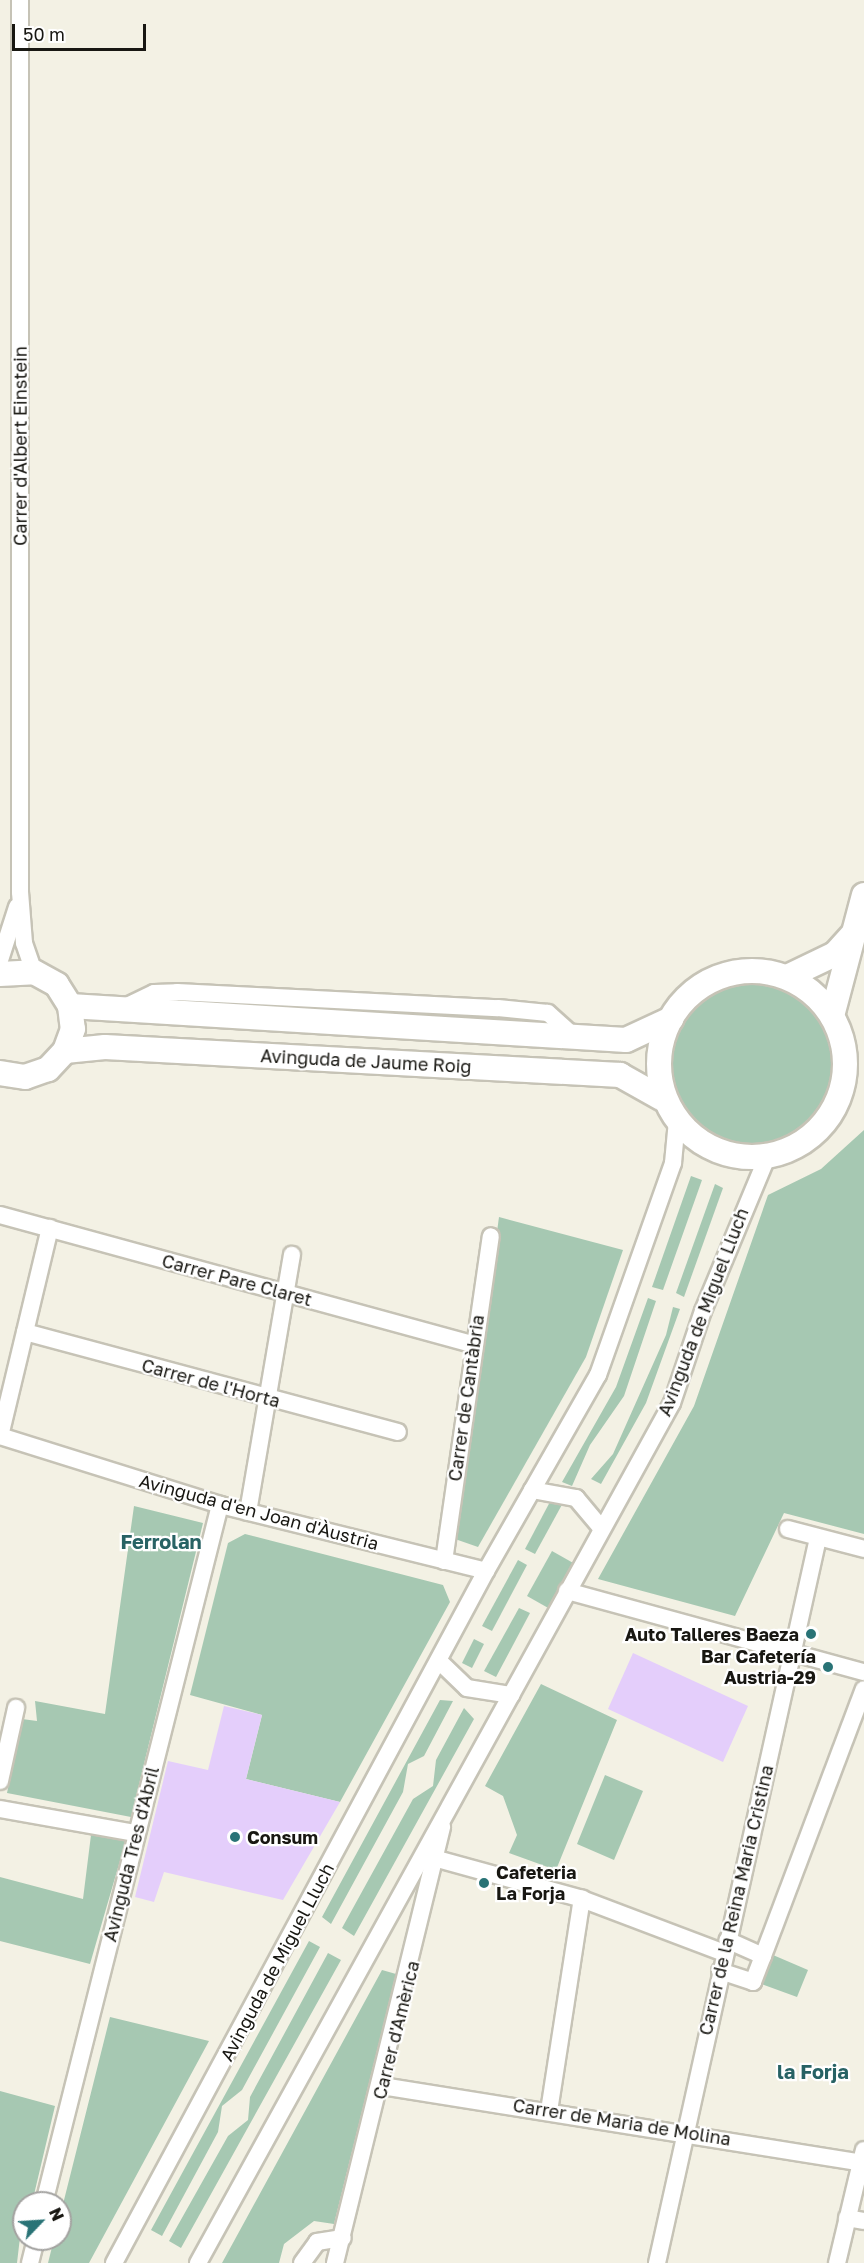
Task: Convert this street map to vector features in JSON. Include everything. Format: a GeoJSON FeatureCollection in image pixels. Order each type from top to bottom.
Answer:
{"type":"FeatureCollection","features":[{"type":"Feature","properties":{"kind":"main road"},"geometry":{"type":"LineString","coordinates":[[864,895],[852,935],[835,1020],[853,1099],[804,1142],[767,1156],[712,1149],[677,1122],[661,1098],[659,1056],[671,1018],[687,996],[715,976],[742,970],[787,977],[802,984],[835,1020],[864,1046]]}},
{"type":"Feature","properties":{"kind":"main road"},"geometry":{"type":"LineString","coordinates":[[787,977],[835,954],[852,935]]}},
{"type":"Feature","properties":{"kind":"main road"},"geometry":{"type":"LineString","coordinates":[[0,974],[34,972],[57,985],[70,1006],[73,1029],[65,1051],[48,1069],[25,1077],[0,1074]]}},
{"type":"Feature","properties":{"kind":"main road","name":"Avinguda de Jaume Roig"},"geometry":{"type":"LineString","coordinates":[[70,1006],[114,1013],[626,1040],[671,1018]]}},
{"type":"Feature","properties":{"kind":"main road","name":"Avinguda de Jaume Roig"},"geometry":{"type":"LineString","coordinates":[[65,1051],[105,1047],[620,1075],[661,1098]]}},
{"type":"Feature","properties":{"kind":"street","name":"Carrer d'Albert Einstein"},"geometry":{"type":"LineString","coordinates":[[20,0],[20,892],[24,943],[34,972]]}},
{"type":"Feature","properties":{"kind":"street","name":"Carrer d'Albert Einstein"},"geometry":{"type":"LineString","coordinates":[[0,960],[20,892]]}},
{"type":"Feature","properties":{"kind":"street","name":"Avinguda de Miguel Lluch"},"geometry":{"type":"LineString","coordinates":[[114,2263],[486,1571],[598,1375],[673,1163],[677,1122]]}},
{"type":"Feature","properties":{"kind":"street","name":"Avinguda de Miguel Lluch"},"geometry":{"type":"LineString","coordinates":[[198,2263],[420,1858],[443,1822],[672,1402],[706,1302],[767,1156]]}},
{"type":"Feature","properties":{"kind":"street","name":"Carrer Pare Claret"},"geometry":{"type":"LineString","coordinates":[[0,1215],[473,1344]]}},
{"type":"Feature","properties":{"kind":"street"},"geometry":{"type":"LineString","coordinates":[[0,1436],[50,1228]]}},
{"type":"Feature","properties":{"kind":"street","name":"Carrer de Cantàbria"},"geometry":{"type":"LineString","coordinates":[[444,1561],[473,1344],[491,1236]]}},
{"type":"Feature","properties":{"kind":"street"},"geometry":{"type":"LineString","coordinates":[[248,1512],[292,1255]]}},
{"type":"Feature","properties":{"kind":"street","name":"Carrer de l'Horta"},"geometry":{"type":"LineString","coordinates":[[25,1332],[398,1432]]}},
{"type":"Feature","properties":{"kind":"street","name":"Avinguda d'en Joan d'Àustria"},"geometry":{"type":"LineString","coordinates":[[0,1436],[220,1505],[486,1571]]}},
{"type":"Feature","properties":{"kind":"street"},"geometry":{"type":"LineString","coordinates":[[532,1490],[576,1498],[594,1513],[602,1529]]}},
{"type":"Feature","properties":{"kind":"street","name":"Avinguda Tres d'Abril"},"geometry":{"type":"LineString","coordinates":[[47,2191],[135,1833],[220,1505]]}},
{"type":"Feature","properties":{"kind":"street"},"geometry":{"type":"LineString","coordinates":[[788,1529],[864,1550]]}},
{"type":"Feature","properties":{"kind":"street","name":"Carrer de la Reina Maria Cristina"},"geometry":{"type":"LineString","coordinates":[[657,2263],[725,1946],[818,1538]]}},
{"type":"Feature","properties":{"kind":"street"},"geometry":{"type":"LineString","coordinates":[[567,1592],[864,1672]]}},
{"type":"Feature","properties":{"kind":"street"},"geometry":{"type":"LineString","coordinates":[[439,1661],[467,1688],[511,1695]]}},
{"type":"Feature","properties":{"kind":"street"},"geometry":{"type":"LineString","coordinates":[[720,1971],[753,1982],[864,1689]]}},
{"type":"Feature","properties":{"kind":"street"},"geometry":{"type":"LineString","coordinates":[[0,1781],[16,1708]]}},
{"type":"Feature","properties":{"kind":"street"},"geometry":{"type":"LineString","coordinates":[[0,1809],[135,1833]]}},
{"type":"Feature","properties":{"kind":"street","name":"Carrer d'Amèrica"},"geometry":{"type":"LineString","coordinates":[[335,2263],[439,1856],[443,1822]]}},
{"type":"Feature","properties":{"kind":"street"},"geometry":{"type":"LineString","coordinates":[[420,1858],[439,1856],[763,1956]]}},
{"type":"Feature","properties":{"kind":"street"},"geometry":{"type":"LineString","coordinates":[[549,2111],[582,1899]]}},
{"type":"Feature","properties":{"kind":"street","name":"Carrer de Maria de Molina"},"geometry":{"type":"LineString","coordinates":[[382,2086],[862,2156]]}},
{"type":"Feature","properties":{"kind":"street"},"geometry":{"type":"LineString","coordinates":[[837,2263],[856,2219],[862,2156]]}},
{"type":"Feature","properties":{"kind":"street"},"geometry":{"type":"LineString","coordinates":[[302,2263],[317,2242],[343,2238]]}},
{"type":"Feature","properties":{"kind":"green space"},"geometry":{"type":"Polygon","coordinates":[[[753,983],[769,984],[784,989],[811,1006],[828,1033],[833,1048],[833,1080],[828,1095],[811,1122],[784,1139],[769,1144],[753,1145],[737,1144],[722,1139],[695,1122],[678,1095],[673,1080],[672,1064],[673,1048],[678,1033],[695,1006],[722,989],[737,984],[753,983]]]}},
{"type":"Feature","properties":{"kind":"green space"},"geometry":{"type":"Polygon","coordinates":[[[864,1130],[864,1534],[784,1513],[735,1616],[598,1579],[694,1406],[768,1195],[821,1169],[864,1130]]]}},
{"type":"Feature","properties":{"kind":"green space"},"geometry":{"type":"Polygon","coordinates":[[[691,1176],[702,1180],[663,1290],[652,1287],[691,1176]]]}},
{"type":"Feature","properties":{"kind":"green space"},"geometry":{"type":"Polygon","coordinates":[[[715,1184],[723,1188],[684,1297],[676,1293],[715,1184]]]}},
{"type":"Feature","properties":{"kind":"green space"},"geometry":{"type":"Polygon","coordinates":[[[499,1217],[623,1250],[586,1357],[478,1547],[455,1539],[499,1217]]]}},
{"type":"Feature","properties":{"kind":"green space"},"geometry":{"type":"Polygon","coordinates":[[[648,1298],[656,1301],[624,1396],[590,1445],[572,1486],[562,1482],[616,1387],[648,1298]]]}},
{"type":"Feature","properties":{"kind":"green space"},"geometry":{"type":"Polygon","coordinates":[[[673,1307],[680,1309],[646,1403],[601,1484],[591,1479],[613,1454],[666,1335],[673,1307]]]}},
{"type":"Feature","properties":{"kind":"green space"},"geometry":{"type":"Polygon","coordinates":[[[552,1498],[564,1501],[535,1554],[525,1549],[552,1498]]]}},
{"type":"Feature","properties":{"kind":"green space"},"geometry":{"type":"Polygon","coordinates":[[[134,1506],[203,1523],[131,1817],[7,1793],[22,1719],[37,1721],[35,1701],[105,1714],[134,1506]]]}},
{"type":"Feature","properties":{"kind":"green space"},"geometry":{"type":"Polygon","coordinates":[[[245,1534],[443,1585],[450,1602],[340,1802],[246,1779],[262,1715],[190,1695],[228,1543],[245,1534]]]}},
{"type":"Feature","properties":{"kind":"green space"},"geometry":{"type":"Polygon","coordinates":[[[552,1551],[575,1564],[550,1609],[527,1596],[552,1551]]]}},
{"type":"Feature","properties":{"kind":"green space"},"geometry":{"type":"Polygon","coordinates":[[[518,1560],[527,1565],[492,1631],[482,1626],[518,1560]]]}},
{"type":"Feature","properties":{"kind":"green space"},"geometry":{"type":"Polygon","coordinates":[[[519,1608],[530,1613],[496,1677],[484,1671],[519,1608]]]}},
{"type":"Feature","properties":{"kind":"green space"},"geometry":{"type":"Polygon","coordinates":[[[474,1639],[484,1644],[472,1668],[462,1663],[474,1639]]]}},
{"type":"Feature","properties":{"kind":"green space"},"geometry":{"type":"Polygon","coordinates":[[[541,1684],[617,1720],[556,1870],[509,1853],[517,1835],[503,1796],[485,1786],[541,1684]]]}},
{"type":"Feature","properties":{"kind":"green space"},"geometry":{"type":"Polygon","coordinates":[[[440,1700],[453,1701],[424,1756],[408,1764],[403,1792],[331,1924],[322,1917],[440,1700]]]}},
{"type":"Feature","properties":{"kind":"green space"},"geometry":{"type":"Polygon","coordinates":[[[464,1708],[474,1719],[354,1936],[342,1928],[413,1799],[433,1786],[436,1760],[464,1708]]]}},
{"type":"Feature","properties":{"kind":"green space"},"geometry":{"type":"Polygon","coordinates":[[[605,1775],[643,1791],[614,1860],[577,1844],[605,1775]]]}},
{"type":"Feature","properties":{"kind":"green space"},"geometry":{"type":"Polygon","coordinates":[[[91,1835],[126,1840],[90,1964],[0,1941],[0,1877],[83,1899],[91,1835]]]}},
{"type":"Feature","properties":{"kind":"green space"},"geometry":{"type":"Polygon","coordinates":[[[309,1941],[320,1947],[242,2090],[222,2106],[218,2132],[162,2236],[151,2230],[309,1941]]]}},
{"type":"Feature","properties":{"kind":"green space"},"geometry":{"type":"Polygon","coordinates":[[[328,1953],[341,1960],[181,2248],[169,2241],[228,2136],[248,2120],[250,2097],[328,1953]]]}},
{"type":"Feature","properties":{"kind":"green space"},"geometry":{"type":"Polygon","coordinates":[[[773,1955],[808,1970],[797,1997],[761,1984],[773,1955]]]}},
{"type":"Feature","properties":{"kind":"green space"},"geometry":{"type":"Polygon","coordinates":[[[382,1970],[396,1974],[334,2224],[314,2221],[284,2244],[279,2263],[222,2263],[382,1970]]]}},
{"type":"Feature","properties":{"kind":"green space"},"geometry":{"type":"Polygon","coordinates":[[[110,2017],[209,2041],[89,2263],[48,2263],[51,2251],[72,2251],[72,2191],[66,2191],[110,2017]]]}},
{"type":"Feature","properties":{"kind":"green space"},"geometry":{"type":"Polygon","coordinates":[[[0,2091],[55,2106],[35,2191],[12,2191],[12,2251],[18,2251],[17,2263],[0,2263],[0,2091]]]}},
{"type":"Feature","properties":{"kind":"building"},"geometry":{"type":"Polygon","coordinates":[[[633,1653],[748,1706],[723,1762],[608,1709],[633,1653]]]}},
{"type":"Feature","properties":{"kind":"building","name":"Consum"},"geometry":{"type":"Polygon","coordinates":[[[224,1706],[262,1715],[246,1779],[340,1802],[283,1900],[164,1872],[154,1902],[135,1897],[168,1761],[208,1770],[224,1706]]]}},
{"type":"Feature","properties":{"kind":"place","name":"Auto Talleres Baeza"},"geometry":{"type":"Point","coordinates":[811,1634]}},
{"type":"Feature","properties":{"kind":"place","name":"Bar Cafetería Austria-29"},"geometry":{"type":"Point","coordinates":[828,1667]}},
{"type":"Feature","properties":{"kind":"place","name":"Consum"},"geometry":{"type":"Point","coordinates":[235,1837]}},
{"type":"Feature","properties":{"kind":"place","name":"Cafeteria La Forja"},"geometry":{"type":"Point","coordinates":[484,1883]}},
{"type":"Feature","properties":{"kind":"district","name":"Ferrolan"},"geometry":{"type":"Point","coordinates":[161,1541]}},
{"type":"Feature","properties":{"kind":"district","name":"la Forja"},"geometry":{"type":"Point","coordinates":[813,2071]}}]}
